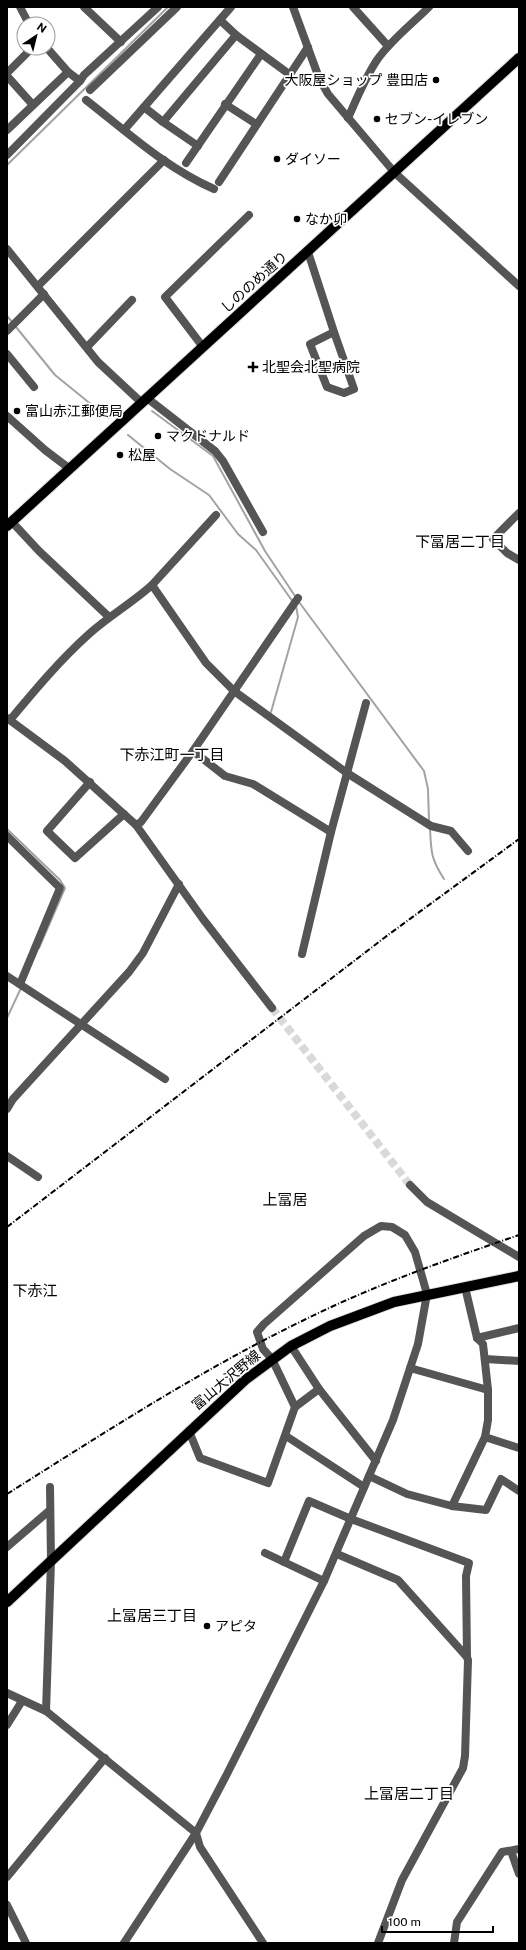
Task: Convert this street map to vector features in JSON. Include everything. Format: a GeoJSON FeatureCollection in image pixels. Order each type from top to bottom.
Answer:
{"type":"FeatureCollection","features":[{"type":"Feature","properties":{"kind":"main road","name":"しののめ通り"},"geometry":{"type":"LineString","coordinates":[[10,524],[519,58]]}},
{"type":"Feature","properties":{"kind":"main road","name":"富山大沢野線"},"geometry":{"type":"LineString","coordinates":[[7,1602],[189,1430],[245,1380],[291,1346],[330,1326],[394,1302],[519,1276]]}},
{"type":"Feature","properties":{"kind":"street"},"geometry":{"type":"LineString","coordinates":[[84,7],[121,42]]}},
{"type":"Feature","properties":{"kind":"street"},"geometry":{"type":"LineString","coordinates":[[90,90],[177,7]]}},
{"type":"Feature","properties":{"kind":"street"},"geometry":{"type":"LineString","coordinates":[[124,130],[231,7]]}},
{"type":"Feature","properties":{"kind":"street"},"geometry":{"type":"LineString","coordinates":[[294,7],[319,78],[328,94],[395,173],[519,286]]}},
{"type":"Feature","properties":{"kind":"street"},"geometry":{"type":"LineString","coordinates":[[353,7],[388,46]]}},
{"type":"Feature","properties":{"kind":"street"},"geometry":{"type":"LineString","coordinates":[[348,118],[367,77],[388,46],[429,7]]}},
{"type":"Feature","properties":{"kind":"street"},"geometry":{"type":"LineString","coordinates":[[7,155],[80,81],[84,75],[121,42],[155,8]]}},
{"type":"Feature","properties":{"kind":"street"},"geometry":{"type":"LineString","coordinates":[[220,20],[236,35],[289,74]]}},
{"type":"Feature","properties":{"kind":"street"},"geometry":{"type":"LineString","coordinates":[[163,122],[236,35]]}},
{"type":"Feature","properties":{"kind":"street"},"geometry":{"type":"LineString","coordinates":[[219,182],[289,74],[308,48]]}},
{"type":"Feature","properties":{"kind":"street"},"geometry":{"type":"LineString","coordinates":[[186,163],[225,104],[261,54]]}},
{"type":"Feature","properties":{"kind":"street"},"geometry":{"type":"LineString","coordinates":[[7,72],[24,56]]}},
{"type":"Feature","properties":{"kind":"street"},"geometry":{"type":"LineString","coordinates":[[54,56],[68,72],[80,81]]}},
{"type":"Feature","properties":{"kind":"street"},"geometry":{"type":"LineString","coordinates":[[7,130],[68,72]]}},
{"type":"Feature","properties":{"kind":"street"},"geometry":{"type":"LineString","coordinates":[[7,76],[33,105]]}},
{"type":"Feature","properties":{"kind":"street"},"geometry":{"type":"LineString","coordinates":[[86,100],[164,160],[192,179],[214,189]]}},
{"type":"Feature","properties":{"kind":"street"},"geometry":{"type":"LineString","coordinates":[[225,104],[256,124]]}},
{"type":"Feature","properties":{"kind":"street"},"geometry":{"type":"LineString","coordinates":[[144,107],[198,146]]}},
{"type":"Feature","properties":{"kind":"street"},"geometry":{"type":"LineString","coordinates":[[38,286],[164,160]]}},
{"type":"Feature","properties":{"kind":"street"},"geometry":{"type":"LineString","coordinates":[[203,347],[165,297],[249,215]]}},
{"type":"Feature","properties":{"kind":"street"},"geometry":{"type":"LineString","coordinates":[[7,249],[98,362],[144,400],[219,456],[263,532]]}},
{"type":"Feature","properties":{"kind":"street"},"geometry":{"type":"LineString","coordinates":[[308,252],[354,389],[344,393],[327,387],[310,344],[334,332]]}},
{"type":"Feature","properties":{"kind":"street"},"geometry":{"type":"LineString","coordinates":[[7,331],[44,294]]}},
{"type":"Feature","properties":{"kind":"street"},"geometry":{"type":"LineString","coordinates":[[87,347],[132,300]]}},
{"type":"Feature","properties":{"kind":"street"},"geometry":{"type":"LineString","coordinates":[[7,354],[34,387]]}},
{"type":"Feature","properties":{"kind":"street"},"geometry":{"type":"LineString","coordinates":[[7,416],[45,450],[70,469]]}},
{"type":"Feature","properties":{"kind":"street"},"geometry":{"type":"LineString","coordinates":[[519,513],[493,539],[507,554],[519,560]]}},
{"type":"Feature","properties":{"kind":"street"},"geometry":{"type":"LineString","coordinates":[[216,516],[152,585],[130,604],[109,617],[61,662],[9,719],[66,761],[136,825],[203,919],[272,1008]]}},
{"type":"Feature","properties":{"kind":"street"},"geometry":{"type":"LineString","coordinates":[[10,524],[109,617]]}},
{"type":"Feature","properties":{"kind":"street"},"geometry":{"type":"LineString","coordinates":[[152,585],[206,663],[234,691],[347,773],[431,826],[451,831],[468,851]]}},
{"type":"Feature","properties":{"kind":"street"},"geometry":{"type":"LineString","coordinates":[[136,825],[141,822],[193,751],[298,598]]}},
{"type":"Feature","properties":{"kind":"street"},"geometry":{"type":"LineString","coordinates":[[302,954],[331,832],[366,703]]}},
{"type":"Feature","properties":{"kind":"street"},"geometry":{"type":"LineString","coordinates":[[193,751],[225,776],[253,784],[331,832]]}},
{"type":"Feature","properties":{"kind":"street"},"geometry":{"type":"LineString","coordinates":[[90,782],[47,831],[75,858],[124,814]]}},
{"type":"Feature","properties":{"kind":"street"},"geometry":{"type":"LineString","coordinates":[[7,836],[60,888],[20,984]]}},
{"type":"Feature","properties":{"kind":"street"},"geometry":{"type":"LineString","coordinates":[[7,1109],[13,1099],[80,1023],[129,972],[143,954],[179,884]]}},
{"type":"Feature","properties":{"kind":"street"},"geometry":{"type":"LineString","coordinates":[[7,976],[165,1079]]}},
{"type":"Feature","properties":{"kind":"street"},"geometry":{"type":"LineString","coordinates":[[7,1156],[38,1176]]}},
{"type":"Feature","properties":{"kind":"street"},"geometry":{"type":"LineString","coordinates":[[410,1185],[427,1202],[519,1257]]}},
{"type":"Feature","properties":{"kind":"street"},"geometry":{"type":"LineString","coordinates":[[124,1943],[196,1833],[337,1554],[393,1420],[418,1344],[427,1294],[415,1252],[405,1235],[392,1227],[381,1226],[364,1236],[264,1324],[257,1332],[263,1348],[272,1359],[295,1407]]}},
{"type":"Feature","properties":{"kind":"street"},"geometry":{"type":"LineString","coordinates":[[452,1506],[485,1437],[488,1420],[488,1390],[483,1344],[477,1338],[466,1287]]}},
{"type":"Feature","properties":{"kind":"street"},"geometry":{"type":"LineString","coordinates":[[477,1338],[519,1328]]}},
{"type":"Feature","properties":{"kind":"street"},"geometry":{"type":"LineString","coordinates":[[291,1346],[319,1389],[376,1461]]}},
{"type":"Feature","properties":{"kind":"street"},"geometry":{"type":"LineString","coordinates":[[485,1359],[519,1361]]}},
{"type":"Feature","properties":{"kind":"street"},"geometry":{"type":"LineString","coordinates":[[410,1368],[488,1390]]}},
{"type":"Feature","properties":{"kind":"street"},"geometry":{"type":"LineString","coordinates":[[189,1430],[200,1458],[268,1483],[286,1436],[295,1407],[319,1389]]}},
{"type":"Feature","properties":{"kind":"street"},"geometry":{"type":"LineString","coordinates":[[286,1436],[364,1487]]}},
{"type":"Feature","properties":{"kind":"street"},"geometry":{"type":"LineString","coordinates":[[485,1437],[519,1448]]}},
{"type":"Feature","properties":{"kind":"street"},"geometry":{"type":"LineString","coordinates":[[369,1476],[407,1494],[452,1506],[486,1510],[501,1479],[519,1491]]}},
{"type":"Feature","properties":{"kind":"street"},"geometry":{"type":"LineString","coordinates":[[46,1711],[51,1561],[50,1486]]}},
{"type":"Feature","properties":{"kind":"street"},"geometry":{"type":"LineString","coordinates":[[284,1562],[309,1501],[351,1519],[469,1563],[466,1576],[467,1657],[465,1756],[463,1768],[402,1880],[378,1943]]}},
{"type":"Feature","properties":{"kind":"street"},"geometry":{"type":"LineString","coordinates":[[7,1547],[50,1510]]}},
{"type":"Feature","properties":{"kind":"street"},"geometry":{"type":"LineString","coordinates":[[265,1553],[324,1581]]}},
{"type":"Feature","properties":{"kind":"street"},"geometry":{"type":"LineString","coordinates":[[337,1554],[398,1580],[467,1657]]}},
{"type":"Feature","properties":{"kind":"street"},"geometry":{"type":"LineString","coordinates":[[7,1692],[22,1701],[46,1711],[196,1833],[200,1847],[263,1943]]}},
{"type":"Feature","properties":{"kind":"street"},"geometry":{"type":"LineString","coordinates":[[7,1725],[22,1701]]}},
{"type":"Feature","properties":{"kind":"street"},"geometry":{"type":"LineString","coordinates":[[7,1877],[105,1758]]}},
{"type":"Feature","properties":{"kind":"street"},"geometry":{"type":"LineString","coordinates":[[454,1943],[457,1922],[502,1852],[515,1850],[519,1874]]}},
{"type":"Feature","properties":{"kind":"street"},"geometry":{"type":"LineString","coordinates":[[8,1909],[26,1943]]}},
{"type":"Feature","properties":{"kind":"waterway"},"geometry":{"type":"LineString","coordinates":[[7,165],[168,7]]}},
{"type":"Feature","properties":{"kind":"waterway"},"geometry":{"type":"LineString","coordinates":[[7,316],[13,323]]}},
{"type":"Feature","properties":{"kind":"waterway"},"geometry":{"type":"LineString","coordinates":[[16,327],[55,375],[108,418]]}},
{"type":"Feature","properties":{"kind":"waterway"},"geometry":{"type":"LineString","coordinates":[[152,411],[213,456],[265,551],[295,596]]}},
{"type":"Feature","properties":{"kind":"waterway"},"geometry":{"type":"LineString","coordinates":[[128,435],[170,469],[209,495],[238,534],[256,550],[293,602]]}},
{"type":"Feature","properties":{"kind":"waterway"},"geometry":{"type":"LineString","coordinates":[[299,602],[424,771],[428,789],[429,822]]}},
{"type":"Feature","properties":{"kind":"waterway"},"geometry":{"type":"LineString","coordinates":[[271,712],[298,617],[296,606]]}},
{"type":"Feature","properties":{"kind":"waterway"},"geometry":{"type":"LineString","coordinates":[[430,828],[432,855],[436,866],[444,879]]}},
{"type":"Feature","properties":{"kind":"waterway"},"geometry":{"type":"LineString","coordinates":[[7,829],[60,880],[65,888],[39,948]]}},
{"type":"Feature","properties":{"kind":"waterway"},"geometry":{"type":"LineString","coordinates":[[7,1018],[21,988]]}},
{"type":"Feature","properties":{"kind":"tunnel"},"geometry":{"type":"LineString","coordinates":[[272,1008],[410,1185]]}},
{"type":"Feature","properties":{"kind":"railway"},"geometry":{"type":"LineString","coordinates":[[7,1227],[388,935],[519,839]]}},
{"type":"Feature","properties":{"kind":"railway"},"geometry":{"type":"LineString","coordinates":[[7,1494],[152,1403],[264,1340],[355,1296],[437,1264],[519,1235]]}},
{"type":"Feature","properties":{"kind":"place","name":"大阪屋ショップ 豊田店"},"geometry":{"type":"Point","coordinates":[436,80]}},
{"type":"Feature","properties":{"kind":"place","name":"セブン-イレブン"},"geometry":{"type":"Point","coordinates":[377,119]}},
{"type":"Feature","properties":{"kind":"place","name":"ダイソー"},"geometry":{"type":"Point","coordinates":[277,159]}},
{"type":"Feature","properties":{"kind":"place","name":"なか卯"},"geometry":{"type":"Point","coordinates":[297,219]}},
{"type":"Feature","properties":{"kind":"place","name":"北聖会北聖病院"},"geometry":{"type":"Point","coordinates":[253,367]}},
{"type":"Feature","properties":{"kind":"place","name":"富山赤江郵便局"},"geometry":{"type":"Point","coordinates":[17,411]}},
{"type":"Feature","properties":{"kind":"place","name":"マクドナルド"},"geometry":{"type":"Point","coordinates":[158,436]}},
{"type":"Feature","properties":{"kind":"place","name":"松屋"},"geometry":{"type":"Point","coordinates":[120,455]}},
{"type":"Feature","properties":{"kind":"place","name":"アピタ"},"geometry":{"type":"Point","coordinates":[207,1626]}},
{"type":"Feature","properties":{"kind":"district","name":"下冨居二丁目"},"geometry":{"type":"Point","coordinates":[460,542]}},
{"type":"Feature","properties":{"kind":"district","name":"下赤江町一丁目"},"geometry":{"type":"Point","coordinates":[172,755]}},
{"type":"Feature","properties":{"kind":"district","name":"上冨居"},"geometry":{"type":"Point","coordinates":[285,1200]}},
{"type":"Feature","properties":{"kind":"district","name":"下赤江"},"geometry":{"type":"Point","coordinates":[35,1291]}},
{"type":"Feature","properties":{"kind":"district","name":"上冨居三丁目"},"geometry":{"type":"Point","coordinates":[152,1616]}},
{"type":"Feature","properties":{"kind":"district","name":"上冨居二丁目"},"geometry":{"type":"Point","coordinates":[409,1794]}}]}
